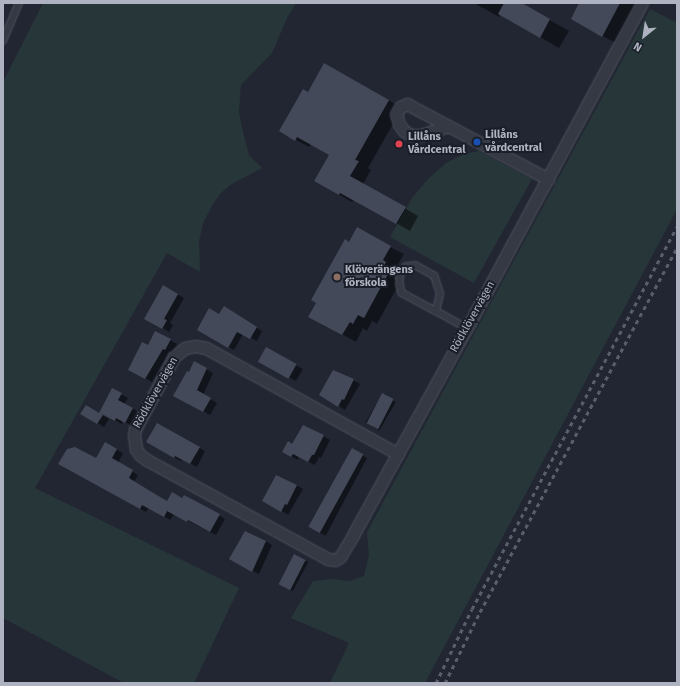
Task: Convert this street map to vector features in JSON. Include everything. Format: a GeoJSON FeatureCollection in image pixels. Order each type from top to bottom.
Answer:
{"type":"FeatureCollection","features":[{"type":"Feature","properties":{"kind":"street","name":"Rödklövervägen"},"geometry":{"type":"LineString","coordinates":[[398,454],[206,348],[196,346],[185,348],[174,357],[135,429],[134,435],[136,449],[140,455],[147,460],[328,559],[335,560],[340,557],[398,454],[467,328],[642,3]]}},
{"type":"Feature","properties":{"kind":"street"},"geometry":{"type":"LineString","coordinates":[[448,126],[548,179]]}},
{"type":"Feature","properties":{"kind":"lane"},"geometry":{"type":"LineString","coordinates":[[3,41],[19,3]]}},
{"type":"Feature","properties":{"kind":"lane"},"geometry":{"type":"LineString","coordinates":[[436,312],[440,294],[434,276],[416,266],[406,266],[400,276],[402,293],[436,312],[467,328]]}},
{"type":"Feature","properties":{"kind":"shaded area"},"geometry":{"type":"Polygon","coordinates":[[[43,3],[296,3],[287,18],[272,53],[241,85],[239,112],[243,132],[249,155],[262,168],[230,185],[220,194],[213,204],[203,223],[199,241],[200,272],[167,253],[35,488],[239,588],[194,683],[124,683],[3,618],[3,82],[43,3]]]}},
{"type":"Feature","properties":{"kind":"shaded area"},"geometry":{"type":"Polygon","coordinates":[[[650,9],[677,23],[677,209],[425,683],[330,683],[349,643],[291,618],[313,581],[333,579],[350,581],[364,576],[369,556],[367,532],[650,9]]]}},
{"type":"Feature","properties":{"kind":"shaded area"},"geometry":{"type":"Polygon","coordinates":[[[479,151],[532,179],[474,283],[390,237],[412,198],[427,180],[446,163],[464,154],[479,151]]]}},
{"type":"Feature","properties":{"kind":"building"},"geometry":{"type":"Polygon","coordinates":[[[504,3],[522,3],[550,19],[540,38],[498,14],[504,3]]]}},
{"type":"Feature","properties":{"kind":"building"},"geometry":{"type":"Polygon","coordinates":[[[579,3],[620,3],[602,37],[571,19],[579,3]]]}},
{"type":"Feature","properties":{"kind":"building"},"geometry":{"type":"Polygon","coordinates":[[[324,63],[389,100],[355,160],[359,161],[350,176],[406,207],[396,224],[340,193],[339,195],[314,181],[329,155],[297,137],[295,141],[279,131],[303,89],[308,92],[324,63]]]}},
{"type":"Feature","properties":{"kind":"building"},"geometry":{"type":"Polygon","coordinates":[[[357,227],[391,246],[383,260],[386,262],[382,270],[388,274],[364,318],[358,315],[353,324],[350,322],[342,335],[308,317],[316,303],[311,300],[345,239],[349,242],[357,227]]]}},
{"type":"Feature","properties":{"kind":"building"},"geometry":{"type":"Polygon","coordinates":[[[163,285],[178,294],[164,319],[167,320],[162,329],[144,319],[163,285]]]}},
{"type":"Feature","properties":{"kind":"building"},"geometry":{"type":"Polygon","coordinates":[[[224,306],[257,327],[250,339],[237,332],[228,348],[197,330],[209,308],[219,314],[224,306]]]}},
{"type":"Feature","properties":{"kind":"building"},"geometry":{"type":"Polygon","coordinates":[[[155,331],[171,339],[165,350],[163,349],[145,379],[128,370],[142,342],[148,345],[155,331]]]}},
{"type":"Feature","properties":{"kind":"building"},"geometry":{"type":"Polygon","coordinates":[[[266,347],[297,364],[288,379],[258,362],[266,347]]]}},
{"type":"Feature","properties":{"kind":"building"},"geometry":{"type":"Polygon","coordinates":[[[194,361],[207,368],[197,390],[211,398],[203,412],[173,396],[187,371],[189,372],[194,361]]]}},
{"type":"Feature","properties":{"kind":"building"},"geometry":{"type":"Polygon","coordinates":[[[333,370],[354,379],[344,400],[342,399],[338,407],[319,395],[333,370]]]}},
{"type":"Feature","properties":{"kind":"building"},"geometry":{"type":"Polygon","coordinates":[[[112,388],[122,393],[118,400],[133,408],[125,423],[116,418],[115,421],[100,413],[103,415],[97,424],[80,414],[86,405],[99,413],[112,388]]]}},
{"type":"Feature","properties":{"kind":"building"},"geometry":{"type":"Polygon","coordinates":[[[382,393],[394,399],[378,429],[367,423],[382,393]]]}},
{"type":"Feature","properties":{"kind":"building"},"geometry":{"type":"Polygon","coordinates":[[[157,423],[200,447],[190,464],[175,456],[174,458],[146,442],[157,423]]]}},
{"type":"Feature","properties":{"kind":"building"},"geometry":{"type":"Polygon","coordinates":[[[303,425],[324,435],[314,455],[312,455],[308,462],[293,454],[291,457],[282,452],[288,441],[292,444],[303,425]]]}},
{"type":"Feature","properties":{"kind":"building"},"geometry":{"type":"Polygon","coordinates":[[[105,442],[117,449],[112,458],[133,470],[129,478],[167,501],[172,492],[182,498],[184,495],[220,514],[210,532],[167,511],[164,517],[142,505],[140,509],[58,464],[67,449],[75,447],[96,458],[105,442]]]}},
{"type":"Feature","properties":{"kind":"building"},"geometry":{"type":"Polygon","coordinates":[[[352,448],[363,454],[320,533],[308,527],[352,448]]]}},
{"type":"Feature","properties":{"kind":"building"},"geometry":{"type":"Polygon","coordinates":[[[276,475],[297,485],[287,505],[285,504],[281,512],[262,501],[276,475]]]}},
{"type":"Feature","properties":{"kind":"building"},"geometry":{"type":"Polygon","coordinates":[[[245,531],[266,541],[252,572],[229,559],[245,531]]]}},
{"type":"Feature","properties":{"kind":"building"},"geometry":{"type":"Polygon","coordinates":[[[294,554],[306,560],[290,590],[279,584],[294,554]]]}},
{"type":"Feature","properties":{"kind":"railway"},"geometry":{"type":"LineString","coordinates":[[436,683],[472,609],[677,227]]}},
{"type":"Feature","properties":{"kind":"railway"},"geometry":{"type":"LineString","coordinates":[[445,683],[480,612],[677,247]]}},
{"type":"Feature","properties":{"kind":"place","name":"Lillåns vårdcentral"},"geometry":{"type":"Point","coordinates":[477,142]}},
{"type":"Feature","properties":{"kind":"place","name":"Lillåns Vårdcentral"},"geometry":{"type":"Point","coordinates":[399,144]}},
{"type":"Feature","properties":{"kind":"place","name":"Klöverängens förskola"},"geometry":{"type":"Point","coordinates":[337,277]}}]}
